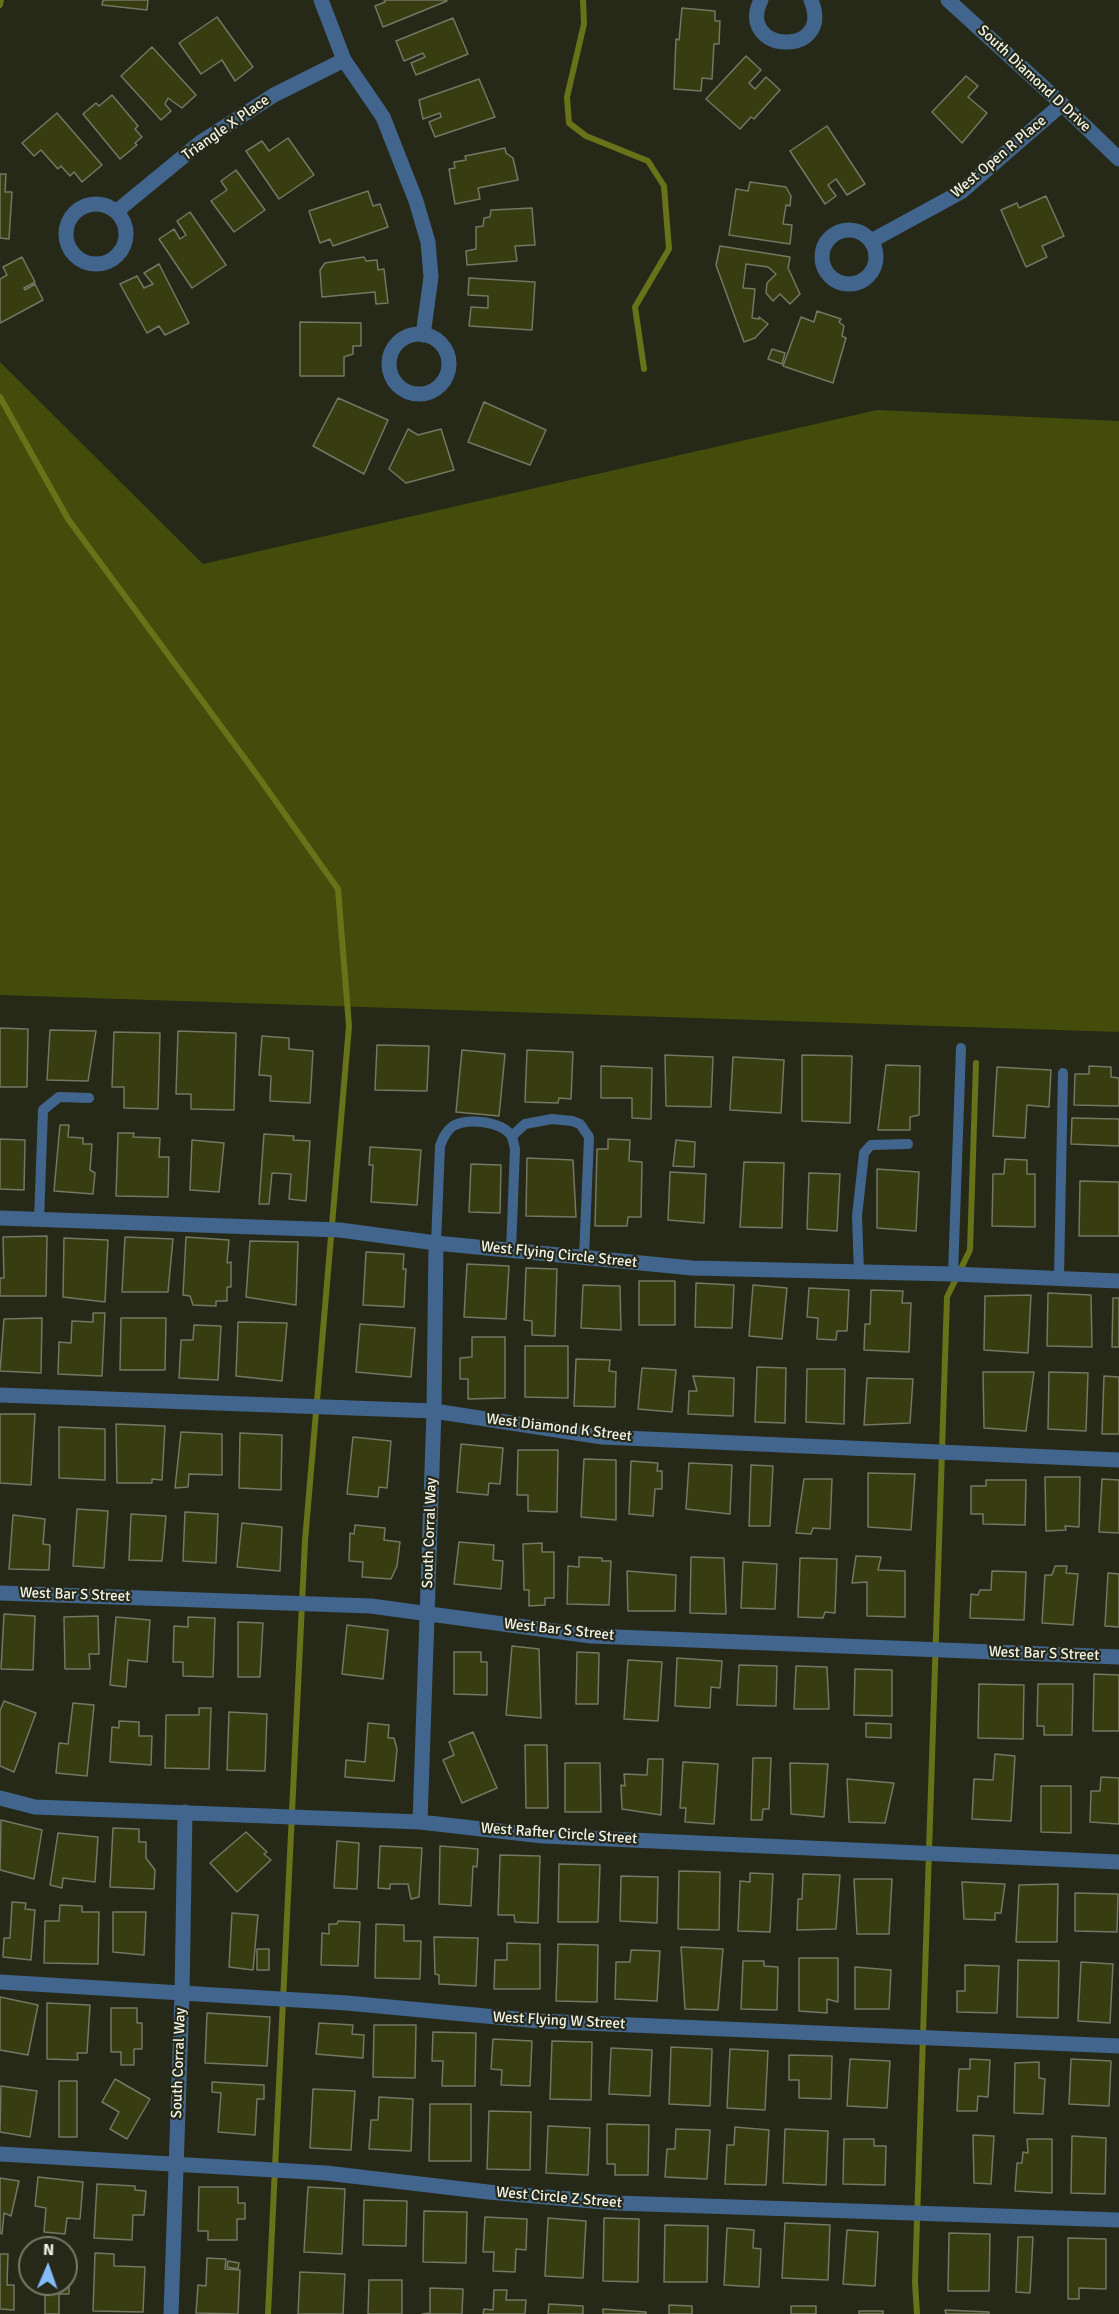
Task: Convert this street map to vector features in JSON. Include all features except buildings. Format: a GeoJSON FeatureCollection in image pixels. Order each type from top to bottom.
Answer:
{"type":"FeatureCollection","features":[{"type":"Feature","properties":{"kind":"street"},"geometry":{"type":"LineString","coordinates":[[321,0],[344,60],[383,117],[416,201],[428,243],[431,277],[423,335]]}},
{"type":"Feature","properties":{"kind":"street"},"geometry":{"type":"LineString","coordinates":[[761,0],[757,15],[764,33],[771,39],[790,43],[806,35],[812,28],[815,9],[811,0]]}},
{"type":"Feature","properties":{"kind":"street","name":"South Diamond D Drive"},"geometry":{"type":"LineString","coordinates":[[948,0],[1119,159]]}},
{"type":"Feature","properties":{"kind":"street","name":"Triangle X Place"},"geometry":{"type":"LineString","coordinates":[[117,211],[201,142],[274,95],[344,60]]}},
{"type":"Feature","properties":{"kind":"street","name":"West Open R Place"},"geometry":{"type":"LineString","coordinates":[[871,241],[961,192],[1062,104]]}},
{"type":"Feature","properties":{"kind":"street"},"geometry":{"type":"LineString","coordinates":[[89,204],[108,206],[117,211],[126,229],[126,239],[116,256],[107,262],[97,264],[87,263],[78,258],[66,242],[65,232],[72,214],[80,207],[89,204]]}},
{"type":"Feature","properties":{"kind":"street","name":"West Flying Circle Street"},"geometry":{"type":"LineString","coordinates":[[0,1218],[340,1230],[436,1243],[692,1268],[953,1274],[1119,1281]]}},
{"type":"Feature","properties":{"kind":"street","name":"South Corral Way"},"geometry":{"type":"LineString","coordinates":[[420,1822],[434,1411],[436,1243]]}},
{"type":"Feature","properties":{"kind":"street","name":"West Diamond K Street"},"geometry":{"type":"LineString","coordinates":[[0,1395],[434,1411],[602,1437],[1119,1460]]}},
{"type":"Feature","properties":{"kind":"street","name":"West Bar S Street"},"geometry":{"type":"LineString","coordinates":[[0,1593],[371,1606],[591,1636],[1119,1657]]}},
{"type":"Feature","properties":{"kind":"street","name":"West Rafter Circle Street"},"geometry":{"type":"LineString","coordinates":[[0,1798],[35,1807],[420,1822],[543,1836],[1119,1862]]}},
{"type":"Feature","properties":{"kind":"street","name":"South Corral Way"},"geometry":{"type":"LineString","coordinates":[[171,2314],[182,1995],[185,1812]]}},
{"type":"Feature","properties":{"kind":"street","name":"West Flying W Street"},"geometry":{"type":"LineString","coordinates":[[0,1982],[182,1995],[347,2003],[539,2021],[1119,2046]]}},
{"type":"Feature","properties":{"kind":"street","name":"West Circle Z Street"},"geometry":{"type":"LineString","coordinates":[[0,2154],[326,2174],[616,2203],[1119,2220]]}},
{"type":"Feature","properties":{"kind":"lane"},"geometry":{"type":"LineString","coordinates":[[953,1274],[961,1048]]}},
{"type":"Feature","properties":{"kind":"lane"},"geometry":{"type":"LineString","coordinates":[[1059,1278],[1063,1073]]}},
{"type":"Feature","properties":{"kind":"lane"},"geometry":{"type":"LineString","coordinates":[[39,1220],[44,1110],[60,1097],[88,1098]]}},
{"type":"Feature","properties":{"kind":"lane"},"geometry":{"type":"LineString","coordinates":[[512,1136],[525,1124],[537,1120],[572,1120],[585,1129],[589,1137],[589,1146],[584,1257]]}},
{"type":"Feature","properties":{"kind":"lane"},"geometry":{"type":"LineString","coordinates":[[436,1243],[440,1146],[451,1127],[470,1123],[500,1126],[512,1136],[515,1149],[511,1250]]}},
{"type":"Feature","properties":{"kind":"lane"},"geometry":{"type":"LineString","coordinates":[[859,1272],[857,1216],[864,1153],[871,1145],[908,1144]]}},
{"type":"Feature","properties":{"kind":"green space"},"geometry":{"type":"Polygon","coordinates":[[[0,362],[203,564],[877,410],[1119,421],[1119,1032],[0,995],[0,362]]]}},
{"type":"Feature","properties":{"kind":"waterway"},"geometry":{"type":"LineString","coordinates":[[0,5],[1,0]]}},
{"type":"Feature","properties":{"kind":"waterway"},"geometry":{"type":"LineString","coordinates":[[583,0],[584,24],[567,97],[569,123],[586,136],[648,161],[664,186],[669,249],[635,307],[644,369]]}},
{"type":"Feature","properties":{"kind":"waterway"},"geometry":{"type":"LineString","coordinates":[[0,397],[68,519],[338,889],[349,1026],[305,1541],[268,2314]]}},
{"type":"Feature","properties":{"kind":"waterway"},"geometry":{"type":"LineString","coordinates":[[917,2314],[915,2282],[947,1297],[970,1250],[976,1063]]}}]}
